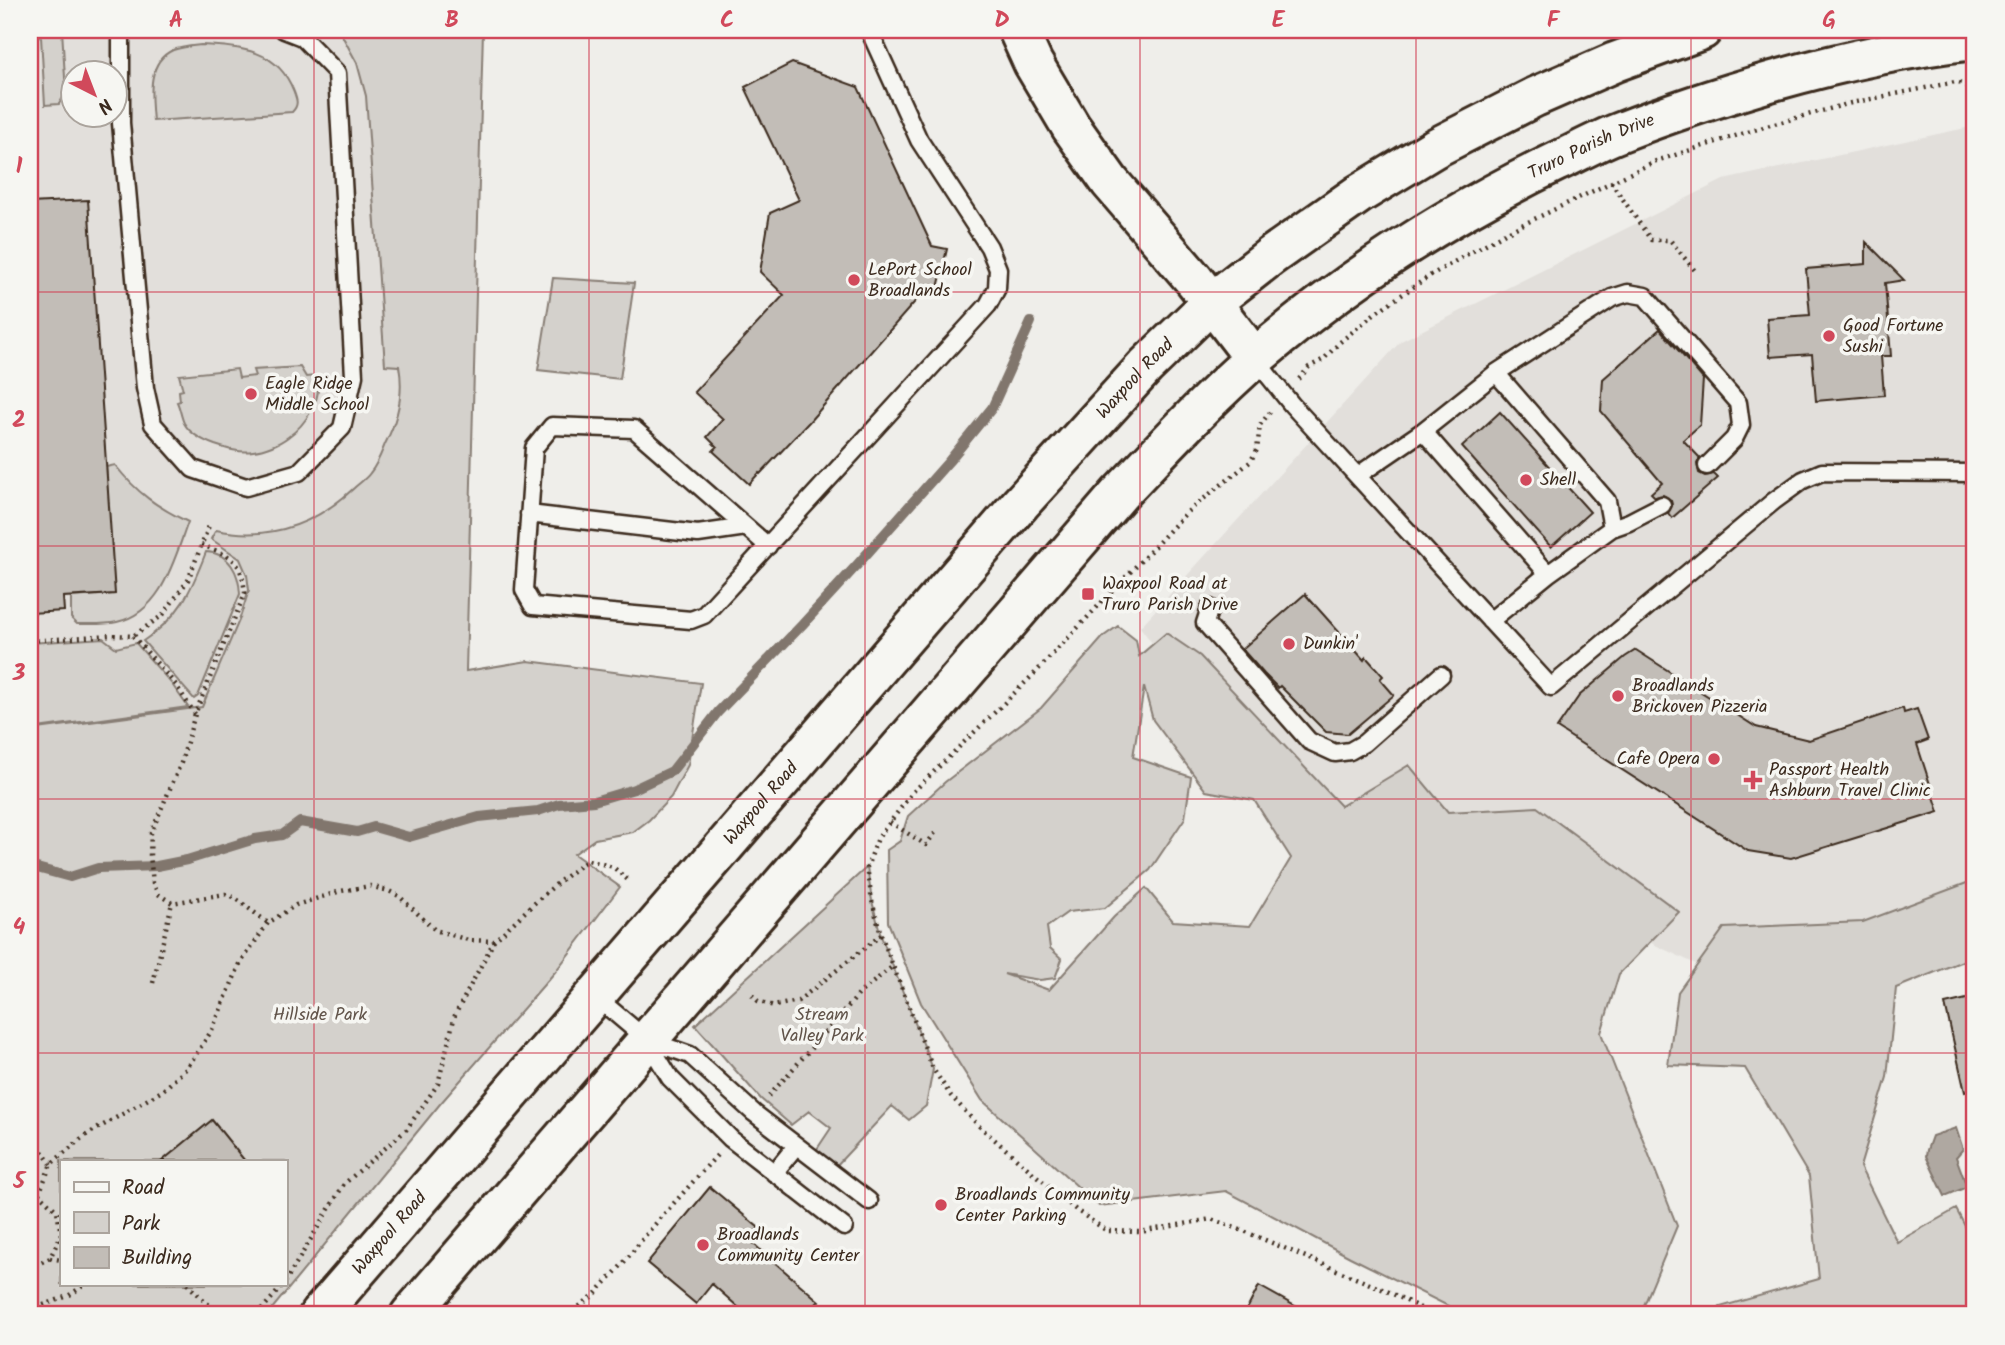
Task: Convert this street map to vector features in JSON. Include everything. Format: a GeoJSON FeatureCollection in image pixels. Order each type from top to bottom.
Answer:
{"type":"FeatureCollection","features":[{"type":"Feature","properties":{"kind":"street"},"geometry":{"type":"LineString","coordinates":[[410,1315],[1120,493],[1203,407],[1255,359],[1110,182],[1079,138],[1033,63],[1018,30]]}},
{"type":"Feature","properties":{"kind":"street"},"geometry":{"type":"LineString","coordinates":[[1211,303],[1271,256],[1359,194],[1434,148],[1535,97],[1615,62],[1702,30]]}},
{"type":"Feature","properties":{"kind":"street","name":"Truro Parish Drive"},"geometry":{"type":"LineString","coordinates":[[1255,359],[1336,293],[1419,237],[1510,184],[1615,134],[1713,98],[1834,63],[1931,45],[1975,40]]}},
{"type":"Feature","properties":{"kind":"street","name":"Waxpool Road"},"geometry":{"type":"LineString","coordinates":[[320,1315],[1021,503],[1146,366],[1211,303]]}},
{"type":"Feature","properties":{"kind":"lane"},"geometry":{"type":"LineString","coordinates":[[121,30],[122,136],[145,388],[153,424],[193,469],[246,487],[299,472],[342,428],[354,376],[337,73],[302,37],[284,30]]}},
{"type":"Feature","properties":{"kind":"lane"},"geometry":{"type":"LineString","coordinates":[[768,546],[634,429],[552,426],[534,448],[524,590],[533,606],[691,620],[704,615],[768,546],[988,305],[997,288],[998,269],[989,247],[919,141],[869,30]]}},
{"type":"Feature","properties":{"kind":"lane"},"geometry":{"type":"LineString","coordinates":[[1357,477],[1496,373],[1612,298],[1628,293],[1646,296],[1738,403],[1741,425],[1734,439],[1707,466]]}},
{"type":"Feature","properties":{"kind":"lane"},"geometry":{"type":"LineString","coordinates":[[1255,359],[1283,396],[1551,687],[1753,518],[1803,480],[1822,472],[1975,473]]}},
{"type":"Feature","properties":{"kind":"lane"},"geometry":{"type":"LineString","coordinates":[[1496,373],[1607,501],[1612,528]]}},
{"type":"Feature","properties":{"kind":"lane"},"geometry":{"type":"LineString","coordinates":[[1423,430],[1548,574]]}},
{"type":"Feature","properties":{"kind":"lane"},"geometry":{"type":"LineString","coordinates":[[1490,621],[1548,574],[1612,528],[1662,505]]}},
{"type":"Feature","properties":{"kind":"lane"},"geometry":{"type":"LineString","coordinates":[[529,514],[698,534],[746,527]]}},
{"type":"Feature","properties":{"kind":"lane"},"geometry":{"type":"LineString","coordinates":[[1210,608],[1205,623],[1309,741],[1335,753],[1350,751],[1364,743],[1441,675]]}},
{"type":"Feature","properties":{"kind":"lane"},"geometry":{"type":"LineString","coordinates":[[595,996],[648,1040],[670,1078],[731,1139],[844,1227]]}},
{"type":"Feature","properties":{"kind":"lane"},"geometry":{"type":"LineString","coordinates":[[648,1040],[691,1055],[754,1114],[870,1201]]}},
{"type":"Feature","properties":{"kind":"lane"},"geometry":{"type":"LineString","coordinates":[[774,1173],[796,1146]]}},
{"type":"Feature","properties":{"kind":"path"},"geometry":{"type":"LineString","coordinates":[[1434,1315],[1389,1292],[1246,1231],[1211,1219],[1140,1232],[1107,1231],[1086,1217],[979,1126],[951,1096],[933,1069],[881,936],[867,867],[878,838],[913,792],[1035,673],[1187,512],[1250,463],[1257,450],[1260,425],[1283,396],[1309,368],[1324,359],[1375,313],[1431,275],[1505,233],[1656,161],[1839,106],[1955,82],[1975,85]]}},
{"type":"Feature","properties":{"kind":"path"},"geometry":{"type":"LineString","coordinates":[[1611,182],[1651,240],[1670,240],[1696,272]]}},
{"type":"Feature","properties":{"kind":"path"},"geometry":{"type":"LineString","coordinates":[[30,641],[133,636],[163,615],[188,580],[210,523]]}},
{"type":"Feature","properties":{"kind":"path"},"geometry":{"type":"LineString","coordinates":[[201,545],[229,555],[243,572],[245,593],[195,714],[181,763],[150,833],[153,883],[158,894],[172,903],[225,894],[234,897],[268,923]]}},
{"type":"Feature","properties":{"kind":"path"},"geometry":{"type":"LineString","coordinates":[[133,636],[177,685],[195,714]]}},
{"type":"Feature","properties":{"kind":"path"},"geometry":{"type":"LineString","coordinates":[[890,822],[926,845],[935,833]]}},
{"type":"Feature","properties":{"kind":"path"},"geometry":{"type":"LineString","coordinates":[[287,1280],[344,1184],[406,1130],[438,1084],[455,1015],[494,941],[535,902],[587,860],[613,867],[629,881]]}},
{"type":"Feature","properties":{"kind":"path"},"geometry":{"type":"LineString","coordinates":[[39,1194],[51,1164],[83,1137],[162,1091],[187,1068],[212,1030],[240,964],[268,923],[296,905],[341,891],[370,886],[399,896],[435,930],[468,940],[494,941]]}},
{"type":"Feature","properties":{"kind":"path"},"geometry":{"type":"LineString","coordinates":[[153,983],[172,903]]}},
{"type":"Feature","properties":{"kind":"path"},"geometry":{"type":"LineString","coordinates":[[752,995],[758,1001],[774,1006],[798,1001],[881,936]]}},
{"type":"Feature","properties":{"kind":"path"},"geometry":{"type":"LineString","coordinates":[[30,1134],[51,1164]]}},
{"type":"Feature","properties":{"kind":"path"},"geometry":{"type":"LineString","coordinates":[[30,1193],[39,1194],[57,1211],[60,1229]]}},
{"type":"Feature","properties":{"kind":"path"},"geometry":{"type":"LineString","coordinates":[[50,1258],[60,1237]]}},
{"type":"Feature","properties":{"kind":"path"},"geometry":{"type":"LineString","coordinates":[[30,1268],[50,1258],[60,1260]]}},
{"type":"Feature","properties":{"kind":"path"},"geometry":{"type":"LineString","coordinates":[[30,1310],[68,1296],[83,1286]]}},
{"type":"Feature","properties":{"kind":"path"},"geometry":{"type":"LineString","coordinates":[[189,1286],[220,1315]]}},
{"type":"Feature","properties":{"kind":"path"},"geometry":{"type":"LineString","coordinates":[[257,1315],[282,1286]]}},
{"type":"Feature","properties":{"kind":"shaded area","name":"Eagle Ridge Middle School"},"geometry":{"type":"Polygon","coordinates":[[[30,30],[483,30],[466,672],[30,730],[30,30]]]}},
{"type":"Feature","properties":{"kind":"shaded area"},"geometry":{"type":"Polygon","coordinates":[[[1975,126],[1975,919],[1762,995],[1653,944],[1503,840],[1279,812],[1140,627],[1401,341],[1723,180],[1975,126]]]}},
{"type":"Feature","properties":{"kind":"shaded area"},"geometry":{"type":"Polygon","coordinates":[[[1956,1128],[1963,1149],[1956,1157],[1967,1187],[1945,1196],[1926,1156],[1932,1136],[1956,1128]]]}},
{"type":"Feature","properties":{"kind":"green space"},"geometry":{"type":"Polygon","coordinates":[[[30,30],[62,30],[64,60],[60,60],[59,104],[45,105],[41,37],[30,38],[30,30]]]}},
{"type":"Feature","properties":{"kind":"green space","name":"Hillside Park"},"geometry":{"type":"Polygon","coordinates":[[[339,30],[483,30],[466,671],[528,661],[701,683],[688,765],[671,797],[649,820],[633,832],[595,839],[574,854],[620,887],[555,972],[440,1104],[267,1315],[30,1315],[30,730],[202,707],[249,590],[247,575],[240,559],[211,539],[216,530],[236,533],[273,531],[307,520],[339,501],[367,477],[379,459],[396,416],[400,376],[399,366],[385,365],[366,96],[357,63],[339,30]]]}},
{"type":"Feature","properties":{"kind":"green space"},"geometry":{"type":"Polygon","coordinates":[[[201,45],[244,49],[268,59],[287,78],[294,92],[297,100],[292,112],[153,121],[152,81],[158,63],[173,50],[201,45]]]}},
{"type":"Feature","properties":{"kind":"green space"},"geometry":{"type":"Polygon","coordinates":[[[553,278],[634,283],[620,379],[538,370],[553,278]]]}},
{"type":"Feature","properties":{"kind":"green space"},"geometry":{"type":"Polygon","coordinates":[[[300,367],[306,377],[315,376],[318,384],[316,401],[301,426],[276,444],[253,451],[229,449],[202,439],[184,423],[177,402],[180,401],[179,391],[183,390],[179,375],[237,369],[239,378],[255,376],[253,370],[300,367]]]}},
{"type":"Feature","properties":{"kind":"green space"},"geometry":{"type":"Polygon","coordinates":[[[115,465],[131,484],[148,498],[188,522],[164,582],[145,608],[117,622],[77,624],[71,618],[71,597],[114,594],[106,467],[115,465]]]}},
{"type":"Feature","properties":{"kind":"green space"},"geometry":{"type":"Polygon","coordinates":[[[206,552],[221,556],[232,566],[238,579],[240,594],[198,696],[194,699],[143,641],[156,632],[183,602],[206,552]]]}},
{"type":"Feature","properties":{"kind":"green space"},"geometry":{"type":"Polygon","coordinates":[[[1118,626],[1136,640],[1139,656],[1166,633],[1200,656],[1341,806],[1409,765],[1448,812],[1537,807],[1679,912],[1619,974],[1601,1033],[1677,1226],[1640,1315],[1466,1315],[1226,1191],[1099,1206],[982,1100],[921,1003],[888,922],[887,850],[900,841],[908,816],[945,782],[1041,708],[1104,636],[1118,626]],[[1144,687],[1133,757],[1191,777],[1185,818],[1150,870],[1105,908],[1068,912],[1047,927],[1050,948],[1062,959],[1055,978],[1040,980],[1004,974],[1049,990],[1114,917],[1146,888],[1173,921],[1250,926],[1291,858],[1254,800],[1206,791],[1153,720],[1144,687]]]}},
{"type":"Feature","properties":{"kind":"green space"},"geometry":{"type":"Polygon","coordinates":[[[103,638],[116,648],[136,643],[188,707],[30,729],[30,643],[103,638]]]}},
{"type":"Feature","properties":{"kind":"green space","name":"Stream Valley Park"},"geometry":{"type":"Polygon","coordinates":[[[867,867],[881,936],[933,1069],[926,1106],[909,1120],[892,1106],[834,1168],[815,1152],[831,1128],[809,1111],[791,1125],[761,1099],[695,1025],[867,867]]]}},
{"type":"Feature","properties":{"kind":"green space"},"geometry":{"type":"Polygon","coordinates":[[[1972,881],[1975,886],[1975,956],[1896,988],[1887,1077],[1860,1167],[1897,1242],[1956,1209],[1975,1245],[1975,1315],[1714,1315],[1720,1307],[1819,1279],[1809,1176],[1745,1068],[1668,1065],[1678,992],[1724,928],[1863,922],[1972,881]]]}},
{"type":"Feature","properties":{"kind":"building","name":"LePort School Broadlands"},"geometry":{"type":"Polygon","coordinates":[[[792,63],[858,87],[932,246],[947,249],[938,288],[927,288],[809,422],[749,484],[713,451],[717,447],[707,437],[723,419],[694,392],[784,295],[760,272],[770,213],[799,200],[745,87],[792,63]]]}},
{"type":"Feature","properties":{"kind":"building"},"geometry":{"type":"Polygon","coordinates":[[[88,200],[115,594],[63,597],[64,611],[30,613],[30,203],[88,200]]]}},
{"type":"Feature","properties":{"kind":"building","name":"Good Fortune Sushi"},"geometry":{"type":"Polygon","coordinates":[[[1866,242],[1904,280],[1885,283],[1891,356],[1881,356],[1884,395],[1816,401],[1812,354],[1770,357],[1767,318],[1810,315],[1806,269],[1866,264],[1866,242]]]}},
{"type":"Feature","properties":{"kind":"building"},"geometry":{"type":"Polygon","coordinates":[[[1660,329],[1703,379],[1700,425],[1683,440],[1700,458],[1697,464],[1699,473],[1705,476],[1714,474],[1718,478],[1672,518],[1668,513],[1672,506],[1671,500],[1663,495],[1655,497],[1651,493],[1662,483],[1601,411],[1603,379],[1660,329]]]}},
{"type":"Feature","properties":{"kind":"building","name":"Shell"},"geometry":{"type":"Polygon","coordinates":[[[1500,412],[1590,512],[1551,547],[1462,447],[1500,412]]]}},
{"type":"Feature","properties":{"kind":"building"},"geometry":{"type":"Polygon","coordinates":[[[1305,594],[1364,660],[1366,657],[1383,676],[1380,679],[1394,695],[1348,734],[1326,732],[1280,686],[1278,688],[1242,649],[1305,594]]]}},
{"type":"Feature","properties":{"kind":"building"},"geometry":{"type":"Polygon","coordinates":[[[1636,650],[1756,727],[1809,740],[1903,708],[1904,713],[1917,709],[1928,740],[1917,744],[1939,812],[1791,858],[1748,851],[1557,728],[1579,696],[1636,650]]]}},
{"type":"Feature","properties":{"kind":"building"},"geometry":{"type":"Polygon","coordinates":[[[1975,997],[1975,1090],[1965,1092],[1945,1004],[1975,997]]]}},
{"type":"Feature","properties":{"kind":"building"},"geometry":{"type":"Polygon","coordinates":[[[212,1120],[244,1160],[163,1160],[212,1120]]]}},
{"type":"Feature","properties":{"kind":"building"},"geometry":{"type":"Polygon","coordinates":[[[710,1187],[759,1228],[749,1240],[819,1301],[806,1315],[747,1315],[712,1284],[696,1304],[647,1263],[710,1187]]]}},
{"type":"Feature","properties":{"kind":"building"},"geometry":{"type":"Polygon","coordinates":[[[1259,1286],[1311,1315],[1244,1315],[1259,1286]]]}},
{"type":"Feature","properties":{"kind":"waterway"},"geometry":{"type":"LineString","coordinates":[[30,872],[37,868],[70,877],[98,868],[157,866],[187,860],[255,839],[282,835],[300,822],[357,832],[374,827],[409,837],[479,817],[538,811],[559,804],[594,801],[634,789],[672,771],[718,712],[857,565],[992,408],[1031,322]]}},
{"type":"Feature","properties":{"kind":"place","name":"LePort School Broadlands"},"geometry":{"type":"Point","coordinates":[854,280]}},
{"type":"Feature","properties":{"kind":"place","name":"Good Fortune Sushi"},"geometry":{"type":"Point","coordinates":[1829,336]}},
{"type":"Feature","properties":{"kind":"place","name":"Eagle Ridge Middle School"},"geometry":{"type":"Point","coordinates":[251,394]}},
{"type":"Feature","properties":{"kind":"place","name":"Shell"},"geometry":{"type":"Point","coordinates":[1526,480]}},
{"type":"Feature","properties":{"kind":"place","name":"Waxpool Road at Truro Parish Drive"},"geometry":{"type":"Point","coordinates":[1088,594]}},
{"type":"Feature","properties":{"kind":"place","name":"Dunkin'"},"geometry":{"type":"Point","coordinates":[1289,644]}},
{"type":"Feature","properties":{"kind":"place","name":"Broadlands Brickoven Pizzeria"},"geometry":{"type":"Point","coordinates":[1618,696]}},
{"type":"Feature","properties":{"kind":"place","name":"Cafe Opera"},"geometry":{"type":"Point","coordinates":[1714,759]}},
{"type":"Feature","properties":{"kind":"place","name":"Passport Health Ashburn Travel Clinic"},"geometry":{"type":"Point","coordinates":[1753,780]}},
{"type":"Feature","properties":{"kind":"place","name":"Broadlands Community Center Parking"},"geometry":{"type":"Point","coordinates":[941,1205]}},
{"type":"Feature","properties":{"kind":"place","name":"Broadlands Community Center"},"geometry":{"type":"Point","coordinates":[703,1245]}}]}
